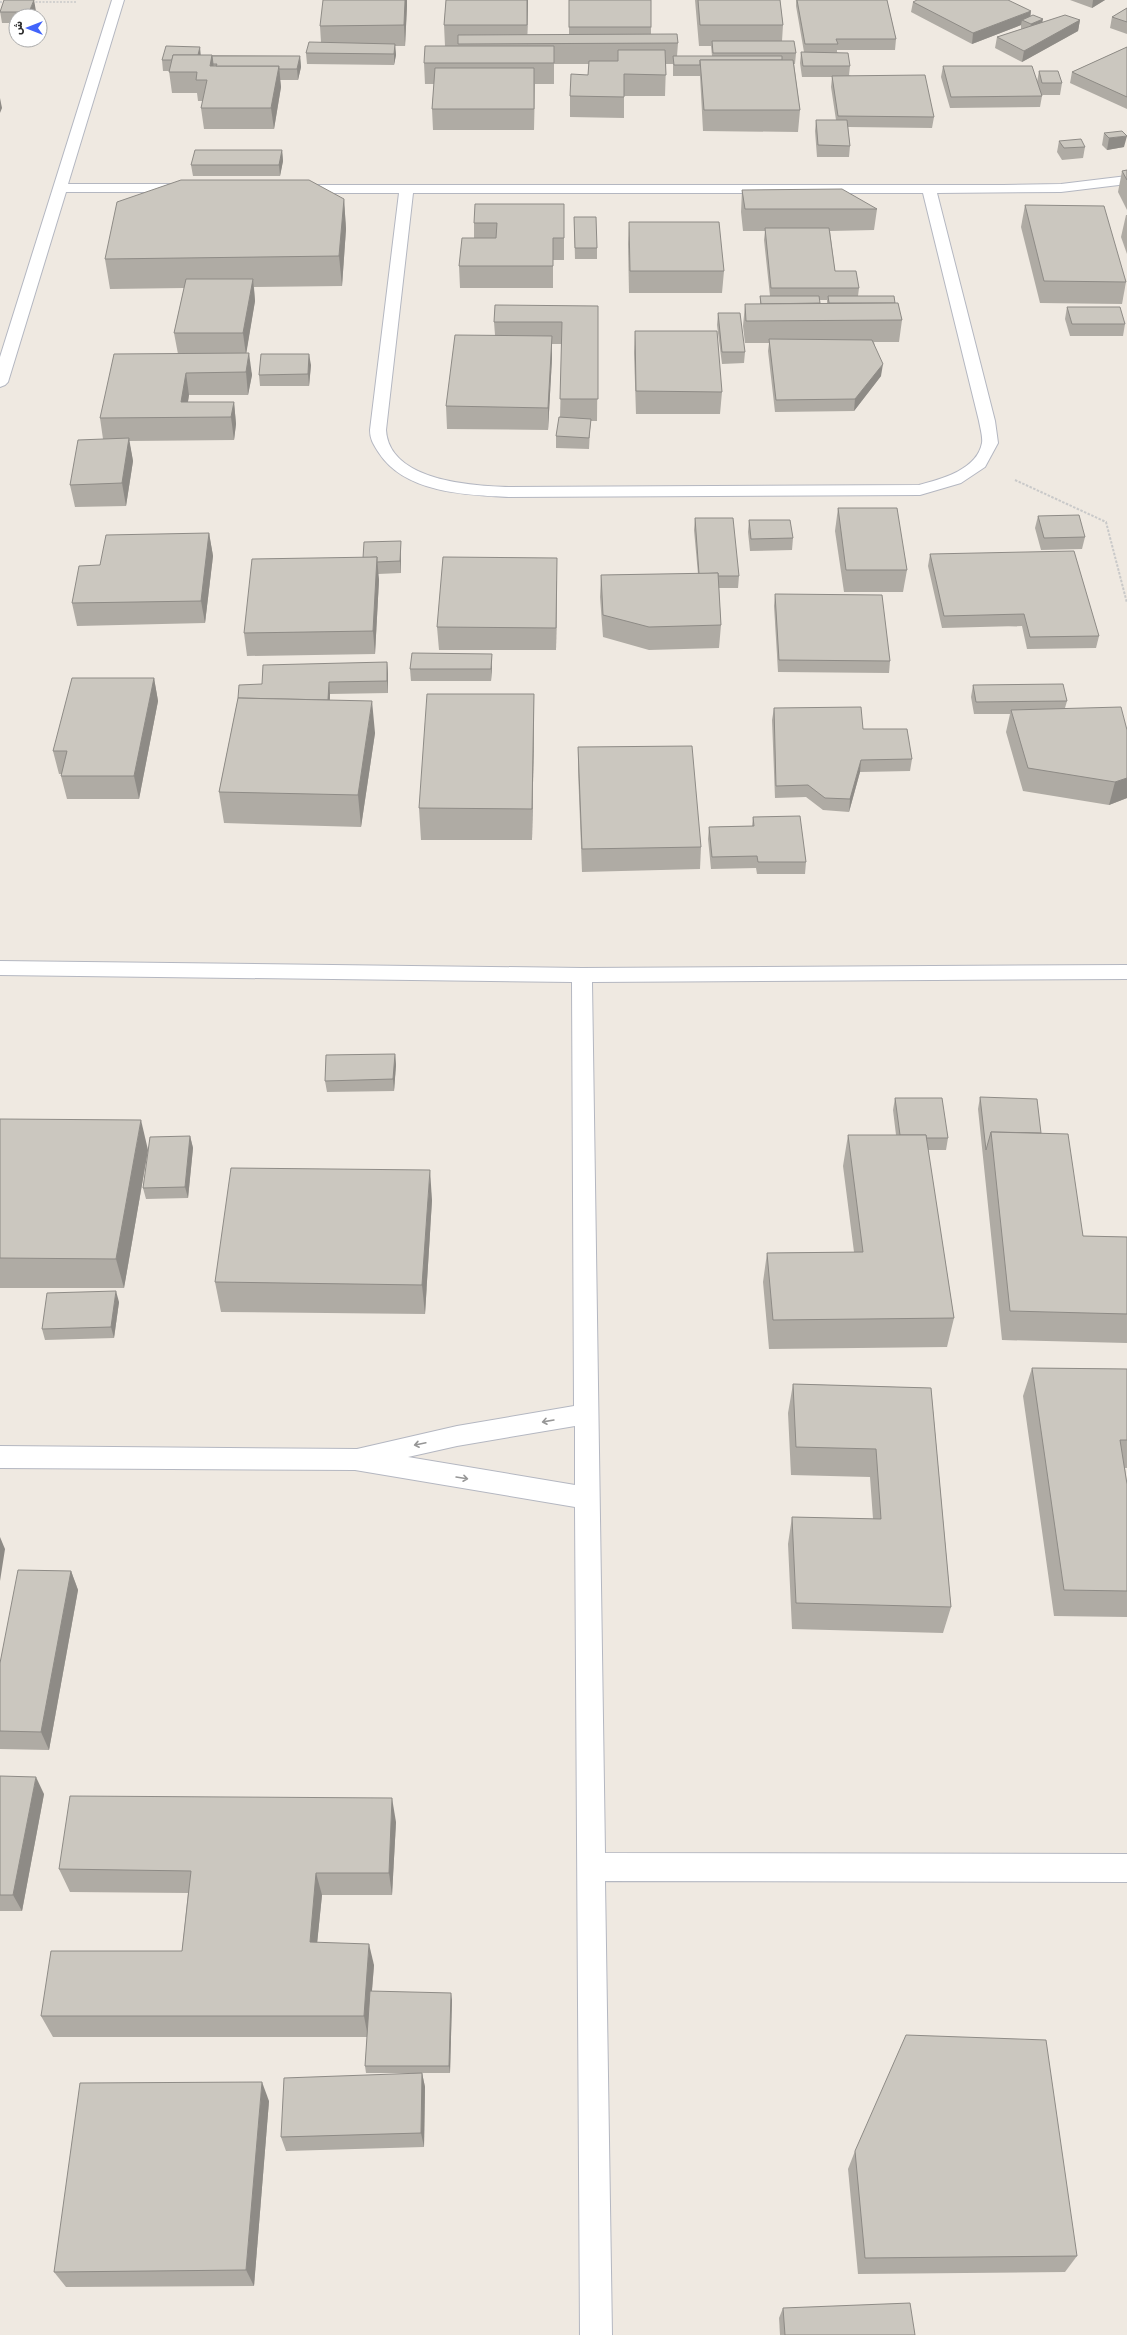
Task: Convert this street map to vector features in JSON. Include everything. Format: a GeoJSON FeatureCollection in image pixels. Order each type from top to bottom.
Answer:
{"type":"FeatureCollection","features":[{"type":"Feature","properties":{"kind":"street"},"geometry":{"type":"LineString","coordinates":[[0,382],[61,188],[117,1]]}},
{"type":"Feature","properties":{"kind":"street"},"geometry":{"type":"LineString","coordinates":[[281,188],[1060,188],[1127,180]]}},
{"type":"Feature","properties":{"kind":"street"},"geometry":{"type":"LineString","coordinates":[[61,188],[202,188]]}},
{"type":"Feature","properties":{"kind":"street"},"geometry":{"type":"LineString","coordinates":[[407,189],[378,418],[380,441],[396,463],[427,481],[465,490],[509,492],[920,490],[955,480],[980,464],[990,443],[987,421],[929,189]]}},
{"type":"Feature","properties":{"kind":"street"},"geometry":{"type":"LineString","coordinates":[[4,969],[582,975],[1127,972]]}},
{"type":"Feature","properties":{"kind":"street"},"geometry":{"type":"LineString","coordinates":[[582,975],[596,2335]]}},
{"type":"Feature","properties":{"kind":"street"},"geometry":{"type":"LineString","coordinates":[[355,1459],[457,1436],[586,1414]]}},
{"type":"Feature","properties":{"kind":"street"},"geometry":{"type":"LineString","coordinates":[[0,1457],[355,1459],[587,1498]]}},
{"type":"Feature","properties":{"kind":"street"},"geometry":{"type":"LineString","coordinates":[[591,1867],[1127,1868]]}},
{"type":"Feature","properties":{"kind":"path"},"geometry":{"type":"LineString","coordinates":[[31,2],[117,1]]}},
{"type":"Feature","properties":{"kind":"path"},"geometry":{"type":"LineString","coordinates":[[0,2],[8,2]]}},
{"type":"Feature","properties":{"kind":"path"},"geometry":{"type":"LineString","coordinates":[[980,464],[1106,522],[1127,603]]}},
{"type":"Feature","properties":{"kind":"building"},"geometry":{"type":"Polygon","coordinates":[[[4,0],[34,0],[31,8],[8,8],[8,12],[0,12],[4,0]]]}},
{"type":"Feature","properties":{"kind":"building"},"geometry":{"type":"Polygon","coordinates":[[[323,0],[405,0],[404,25],[320,26],[323,0]]]}},
{"type":"Feature","properties":{"kind":"building"},"geometry":{"type":"Polygon","coordinates":[[[446,0],[527,0],[527,25],[444,25],[446,0]]]}},
{"type":"Feature","properties":{"kind":"building"},"geometry":{"type":"Polygon","coordinates":[[[569,0],[651,0],[651,27],[569,27],[569,0]]]}},
{"type":"Feature","properties":{"kind":"building"},"geometry":{"type":"Polygon","coordinates":[[[698,0],[780,0],[783,25],[700,25],[698,0]]]}},
{"type":"Feature","properties":{"kind":"building"},"geometry":{"type":"Polygon","coordinates":[[[797,0],[887,0],[896,39],[836,39],[838,44],[805,44],[797,0]]]}},
{"type":"Feature","properties":{"kind":"building"},"geometry":{"type":"Polygon","coordinates":[[[917,0],[1008,0],[1031,11],[973,33],[913,2],[917,0]]]}},
{"type":"Feature","properties":{"kind":"building"},"geometry":{"type":"Polygon","coordinates":[[[1127,8],[1127,22],[1112,17],[1127,8]]]}},
{"type":"Feature","properties":{"kind":"building"},"geometry":{"type":"Polygon","coordinates":[[[1033,15],[1043,19],[1031,24],[1022,20],[1033,15]]]}},
{"type":"Feature","properties":{"kind":"building"},"geometry":{"type":"Polygon","coordinates":[[[1065,15],[1080,20],[1024,51],[997,37],[1065,15]]]}},
{"type":"Feature","properties":{"kind":"building"},"geometry":{"type":"Polygon","coordinates":[[[677,34],[678,43],[458,44],[458,35],[677,34]]]}},
{"type":"Feature","properties":{"kind":"building"},"geometry":{"type":"Polygon","coordinates":[[[712,41],[794,41],[796,53],[713,53],[712,41]]]}},
{"type":"Feature","properties":{"kind":"building"},"geometry":{"type":"Polygon","coordinates":[[[309,42],[395,44],[394,54],[306,53],[309,42]]]}},
{"type":"Feature","properties":{"kind":"building"},"geometry":{"type":"Polygon","coordinates":[[[166,46],[200,47],[198,55],[173,55],[172,60],[162,60],[166,46]]]}},
{"type":"Feature","properties":{"kind":"building"},"geometry":{"type":"Polygon","coordinates":[[[425,46],[554,46],[554,63],[424,63],[425,46]]]}},
{"type":"Feature","properties":{"kind":"building"},"geometry":{"type":"Polygon","coordinates":[[[1127,47],[1127,97],[1072,72],[1127,47]]]}},
{"type":"Feature","properties":{"kind":"building"},"geometry":{"type":"Polygon","coordinates":[[[618,50],[665,50],[666,75],[624,74],[624,97],[570,96],[571,74],[588,75],[589,61],[618,61],[618,50]]]}},
{"type":"Feature","properties":{"kind":"building"},"geometry":{"type":"Polygon","coordinates":[[[801,52],[848,53],[850,66],[803,66],[801,52]]]}},
{"type":"Feature","properties":{"kind":"building"},"geometry":{"type":"Polygon","coordinates":[[[173,55],[212,55],[210,66],[279,66],[271,108],[201,108],[207,80],[196,80],[197,72],[169,72],[173,55]]]}},
{"type":"Feature","properties":{"kind":"building"},"geometry":{"type":"Polygon","coordinates":[[[212,56],[300,56],[297,69],[279,69],[279,66],[216,66],[217,64],[213,64],[212,56]]]}},
{"type":"Feature","properties":{"kind":"building"},"geometry":{"type":"Polygon","coordinates":[[[673,56],[782,56],[782,60],[700,60],[700,65],[674,65],[673,56]]]}},
{"type":"Feature","properties":{"kind":"building"},"geometry":{"type":"Polygon","coordinates":[[[700,60],[793,60],[800,110],[704,110],[700,60]]]}},
{"type":"Feature","properties":{"kind":"building"},"geometry":{"type":"Polygon","coordinates":[[[943,66],[1032,66],[1042,96],[951,97],[943,66]]]}},
{"type":"Feature","properties":{"kind":"building"},"geometry":{"type":"Polygon","coordinates":[[[435,68],[534,68],[534,109],[432,109],[435,68]]]}},
{"type":"Feature","properties":{"kind":"building"},"geometry":{"type":"Polygon","coordinates":[[[1039,71],[1058,71],[1062,83],[1042,83],[1039,71]]]}},
{"type":"Feature","properties":{"kind":"building"},"geometry":{"type":"Polygon","coordinates":[[[925,75],[934,117],[838,116],[832,76],[925,75]]]}},
{"type":"Feature","properties":{"kind":"building"},"geometry":{"type":"Polygon","coordinates":[[[816,120],[847,120],[850,146],[818,145],[816,120]]]}},
{"type":"Feature","properties":{"kind":"building"},"geometry":{"type":"Polygon","coordinates":[[[1122,131],[1127,136],[1109,138],[1104,133],[1122,131]]]}},
{"type":"Feature","properties":{"kind":"building"},"geometry":{"type":"Polygon","coordinates":[[[1081,139],[1085,147],[1064,148],[1059,141],[1081,139]]]}},
{"type":"Feature","properties":{"kind":"building"},"geometry":{"type":"Polygon","coordinates":[[[195,150],[282,150],[279,165],[191,165],[195,150]]]}},
{"type":"Feature","properties":{"kind":"building"},"geometry":{"type":"Polygon","coordinates":[[[1127,170],[1127,180],[1122,171],[1127,170]]]}},
{"type":"Feature","properties":{"kind":"building"},"geometry":{"type":"Polygon","coordinates":[[[181,180],[309,180],[344,199],[339,256],[105,259],[117,202],[181,180]]]}},
{"type":"Feature","properties":{"kind":"building"},"geometry":{"type":"Polygon","coordinates":[[[842,189],[877,209],[745,209],[742,190],[842,189]]]}},
{"type":"Feature","properties":{"kind":"building"},"geometry":{"type":"Polygon","coordinates":[[[475,204],[564,204],[564,238],[553,238],[553,266],[459,266],[462,238],[496,238],[497,223],[474,223],[475,204]]]}},
{"type":"Feature","properties":{"kind":"building"},"geometry":{"type":"Polygon","coordinates":[[[1025,205],[1104,206],[1126,282],[1044,281],[1025,205]]]}},
{"type":"Feature","properties":{"kind":"building"},"geometry":{"type":"Polygon","coordinates":[[[574,217],[596,217],[597,248],[575,248],[574,217]]]}},
{"type":"Feature","properties":{"kind":"building"},"geometry":{"type":"Polygon","coordinates":[[[629,222],[719,222],[724,271],[630,271],[629,222]]]}},
{"type":"Feature","properties":{"kind":"building"},"geometry":{"type":"Polygon","coordinates":[[[765,228],[829,228],[835,271],[856,271],[859,288],[771,288],[765,228]]]}},
{"type":"Feature","properties":{"kind":"building"},"geometry":{"type":"Polygon","coordinates":[[[186,279],[253,279],[243,333],[174,333],[186,279]]]}},
{"type":"Feature","properties":{"kind":"building"},"geometry":{"type":"Polygon","coordinates":[[[760,296],[819,296],[820,303],[761,304],[760,296]]]}},
{"type":"Feature","properties":{"kind":"building"},"geometry":{"type":"Polygon","coordinates":[[[828,296],[894,296],[895,303],[829,303],[828,296]]]}},
{"type":"Feature","properties":{"kind":"building"},"geometry":{"type":"Polygon","coordinates":[[[898,303],[902,320],[746,321],[745,304],[898,303]]]}},
{"type":"Feature","properties":{"kind":"building"},"geometry":{"type":"Polygon","coordinates":[[[495,305],[598,306],[598,399],[560,399],[562,322],[494,322],[495,305]]]}},
{"type":"Feature","properties":{"kind":"building"},"geometry":{"type":"Polygon","coordinates":[[[1067,307],[1120,307],[1125,324],[1072,324],[1067,307]]]}},
{"type":"Feature","properties":{"kind":"building"},"geometry":{"type":"Polygon","coordinates":[[[718,313],[740,313],[745,352],[722,352],[718,313]]]}},
{"type":"Feature","properties":{"kind":"building"},"geometry":{"type":"Polygon","coordinates":[[[635,331],[717,331],[722,392],[636,391],[635,331]]]}},
{"type":"Feature","properties":{"kind":"building"},"geometry":{"type":"Polygon","coordinates":[[[455,335],[552,336],[548,408],[446,406],[455,335]]]}},
{"type":"Feature","properties":{"kind":"building"},"geometry":{"type":"Polygon","coordinates":[[[769,339],[872,340],[883,364],[855,399],[776,400],[769,339]]]}},
{"type":"Feature","properties":{"kind":"building"},"geometry":{"type":"Polygon","coordinates":[[[249,353],[246,372],[186,373],[181,402],[234,402],[231,417],[100,418],[114,354],[249,353]]]}},
{"type":"Feature","properties":{"kind":"building"},"geometry":{"type":"Polygon","coordinates":[[[261,354],[309,354],[308,374],[259,375],[261,354]]]}},
{"type":"Feature","properties":{"kind":"building"},"geometry":{"type":"Polygon","coordinates":[[[559,417],[591,419],[589,438],[556,436],[559,417]]]}},
{"type":"Feature","properties":{"kind":"building"},"geometry":{"type":"Polygon","coordinates":[[[129,438],[122,483],[70,485],[78,440],[129,438]]]}},
{"type":"Feature","properties":{"kind":"building"},"geometry":{"type":"Polygon","coordinates":[[[838,508],[897,508],[907,570],[846,570],[838,508]]]}},
{"type":"Feature","properties":{"kind":"building"},"geometry":{"type":"Polygon","coordinates":[[[1079,515],[1085,537],[1044,538],[1038,516],[1079,515]]]}},
{"type":"Feature","properties":{"kind":"building"},"geometry":{"type":"Polygon","coordinates":[[[695,518],[733,518],[739,576],[718,576],[718,573],[699,574],[695,518]]]}},
{"type":"Feature","properties":{"kind":"building"},"geometry":{"type":"Polygon","coordinates":[[[749,520],[790,520],[793,538],[751,539],[749,520]]]}},
{"type":"Feature","properties":{"kind":"building"},"geometry":{"type":"Polygon","coordinates":[[[209,533],[201,601],[72,603],[79,566],[100,565],[106,535],[209,533]]]}},
{"type":"Feature","properties":{"kind":"building"},"geometry":{"type":"Polygon","coordinates":[[[401,541],[400,561],[377,562],[377,557],[363,558],[364,542],[401,541]]]}},
{"type":"Feature","properties":{"kind":"building"},"geometry":{"type":"Polygon","coordinates":[[[1074,551],[1099,636],[1030,637],[1024,614],[944,616],[930,554],[1074,551]]]}},
{"type":"Feature","properties":{"kind":"building"},"geometry":{"type":"Polygon","coordinates":[[[377,557],[373,631],[244,633],[252,559],[377,557]]]}},
{"type":"Feature","properties":{"kind":"building"},"geometry":{"type":"Polygon","coordinates":[[[443,557],[557,558],[556,628],[437,627],[443,557]]]}},
{"type":"Feature","properties":{"kind":"building"},"geometry":{"type":"Polygon","coordinates":[[[718,573],[721,625],[649,627],[603,615],[601,575],[718,573]]]}},
{"type":"Feature","properties":{"kind":"building"},"geometry":{"type":"Polygon","coordinates":[[[775,594],[882,595],[890,661],[779,660],[775,594]]]}},
{"type":"Feature","properties":{"kind":"building"},"geometry":{"type":"Polygon","coordinates":[[[412,653],[492,654],[491,669],[410,669],[412,653]]]}},
{"type":"Feature","properties":{"kind":"building"},"geometry":{"type":"Polygon","coordinates":[[[387,662],[387,681],[329,682],[328,700],[238,698],[239,685],[262,684],[263,665],[387,662]]]}},
{"type":"Feature","properties":{"kind":"building"},"geometry":{"type":"Polygon","coordinates":[[[72,678],[154,678],[134,776],[61,776],[67,751],[53,751],[72,678]]]}},
{"type":"Feature","properties":{"kind":"building"},"geometry":{"type":"Polygon","coordinates":[[[1063,684],[1067,701],[976,702],[973,685],[1063,684]]]}},
{"type":"Feature","properties":{"kind":"building"},"geometry":{"type":"Polygon","coordinates":[[[427,694],[534,694],[532,809],[419,808],[427,694]]]}},
{"type":"Feature","properties":{"kind":"building"},"geometry":{"type":"Polygon","coordinates":[[[238,698],[372,701],[358,795],[219,792],[238,698]]]}},
{"type":"Feature","properties":{"kind":"building"},"geometry":{"type":"Polygon","coordinates":[[[861,707],[863,729],[907,729],[912,759],[861,760],[850,799],[825,798],[808,785],[776,786],[774,708],[861,707]]]}},
{"type":"Feature","properties":{"kind":"building"},"geometry":{"type":"Polygon","coordinates":[[[1121,707],[1127,730],[1127,778],[1115,782],[1028,768],[1011,710],[1121,707]]]}},
{"type":"Feature","properties":{"kind":"building"},"geometry":{"type":"Polygon","coordinates":[[[692,746],[701,847],[582,849],[578,747],[692,746]]]}},
{"type":"Feature","properties":{"kind":"building"},"geometry":{"type":"Polygon","coordinates":[[[800,816],[806,862],[758,862],[757,856],[712,857],[709,827],[754,826],[753,817],[800,816]]]}},
{"type":"Feature","properties":{"kind":"building"},"geometry":{"type":"Polygon","coordinates":[[[395,1054],[393,1079],[325,1081],[326,1055],[395,1054]]]}},
{"type":"Feature","properties":{"kind":"building"},"geometry":{"type":"Polygon","coordinates":[[[980,1097],[1037,1099],[1041,1133],[991,1132],[986,1150],[980,1097]]]}},
{"type":"Feature","properties":{"kind":"building"},"geometry":{"type":"Polygon","coordinates":[[[895,1098],[942,1098],[948,1138],[926,1138],[926,1135],[900,1135],[895,1098]]]}},
{"type":"Feature","properties":{"kind":"building"},"geometry":{"type":"Polygon","coordinates":[[[0,1119],[141,1120],[116,1259],[0,1258],[0,1119]]]}},
{"type":"Feature","properties":{"kind":"building"},"geometry":{"type":"Polygon","coordinates":[[[991,1132],[1068,1134],[1083,1236],[1127,1237],[1127,1314],[1010,1311],[991,1132]]]}},
{"type":"Feature","properties":{"kind":"building"},"geometry":{"type":"Polygon","coordinates":[[[848,1135],[926,1135],[954,1318],[773,1320],[767,1253],[863,1252],[848,1135]]]}},
{"type":"Feature","properties":{"kind":"building"},"geometry":{"type":"Polygon","coordinates":[[[190,1136],[185,1187],[143,1188],[150,1137],[190,1136]]]}},
{"type":"Feature","properties":{"kind":"building"},"geometry":{"type":"Polygon","coordinates":[[[231,1168],[430,1170],[422,1285],[215,1282],[231,1168]]]}},
{"type":"Feature","properties":{"kind":"building"},"geometry":{"type":"Polygon","coordinates":[[[116,1291],[111,1327],[42,1329],[47,1293],[116,1291]]]}},
{"type":"Feature","properties":{"kind":"building"},"geometry":{"type":"Polygon","coordinates":[[[1032,1368],[1127,1369],[1127,1440],[1120,1440],[1127,1484],[1127,1591],[1064,1590],[1032,1368]]]}},
{"type":"Feature","properties":{"kind":"building"},"geometry":{"type":"Polygon","coordinates":[[[793,1384],[931,1388],[951,1607],[796,1603],[792,1517],[881,1519],[876,1449],[796,1447],[793,1384]]]}},
{"type":"Feature","properties":{"kind":"building"},"geometry":{"type":"Polygon","coordinates":[[[18,1570],[71,1571],[41,1732],[0,1731],[0,1663],[18,1570]]]}},
{"type":"Feature","properties":{"kind":"building"},"geometry":{"type":"Polygon","coordinates":[[[0,1776],[36,1777],[13,1895],[0,1895],[0,1776]]]}},
{"type":"Feature","properties":{"kind":"building"},"geometry":{"type":"Polygon","coordinates":[[[70,1796],[392,1798],[389,1873],[316,1873],[310,1942],[369,1944],[364,2016],[41,2016],[51,1951],[182,1951],[191,1871],[59,1869],[70,1796]]]}},
{"type":"Feature","properties":{"kind":"building"},"geometry":{"type":"Polygon","coordinates":[[[370,1991],[451,1993],[449,2066],[365,2066],[370,1991]]]}},
{"type":"Feature","properties":{"kind":"building"},"geometry":{"type":"Polygon","coordinates":[[[906,2035],[1046,2040],[1077,2256],[865,2258],[855,2151],[906,2035]]]}},
{"type":"Feature","properties":{"kind":"building"},"geometry":{"type":"Polygon","coordinates":[[[422,2073],[421,2133],[281,2137],[284,2078],[422,2073]]]}},
{"type":"Feature","properties":{"kind":"building"},"geometry":{"type":"Polygon","coordinates":[[[262,2082],[246,2270],[54,2272],[80,2083],[262,2082]]]}},
{"type":"Feature","properties":{"kind":"building"},"geometry":{"type":"Polygon","coordinates":[[[910,2303],[915,2335],[785,2335],[783,2308],[910,2303]]]}}]}
